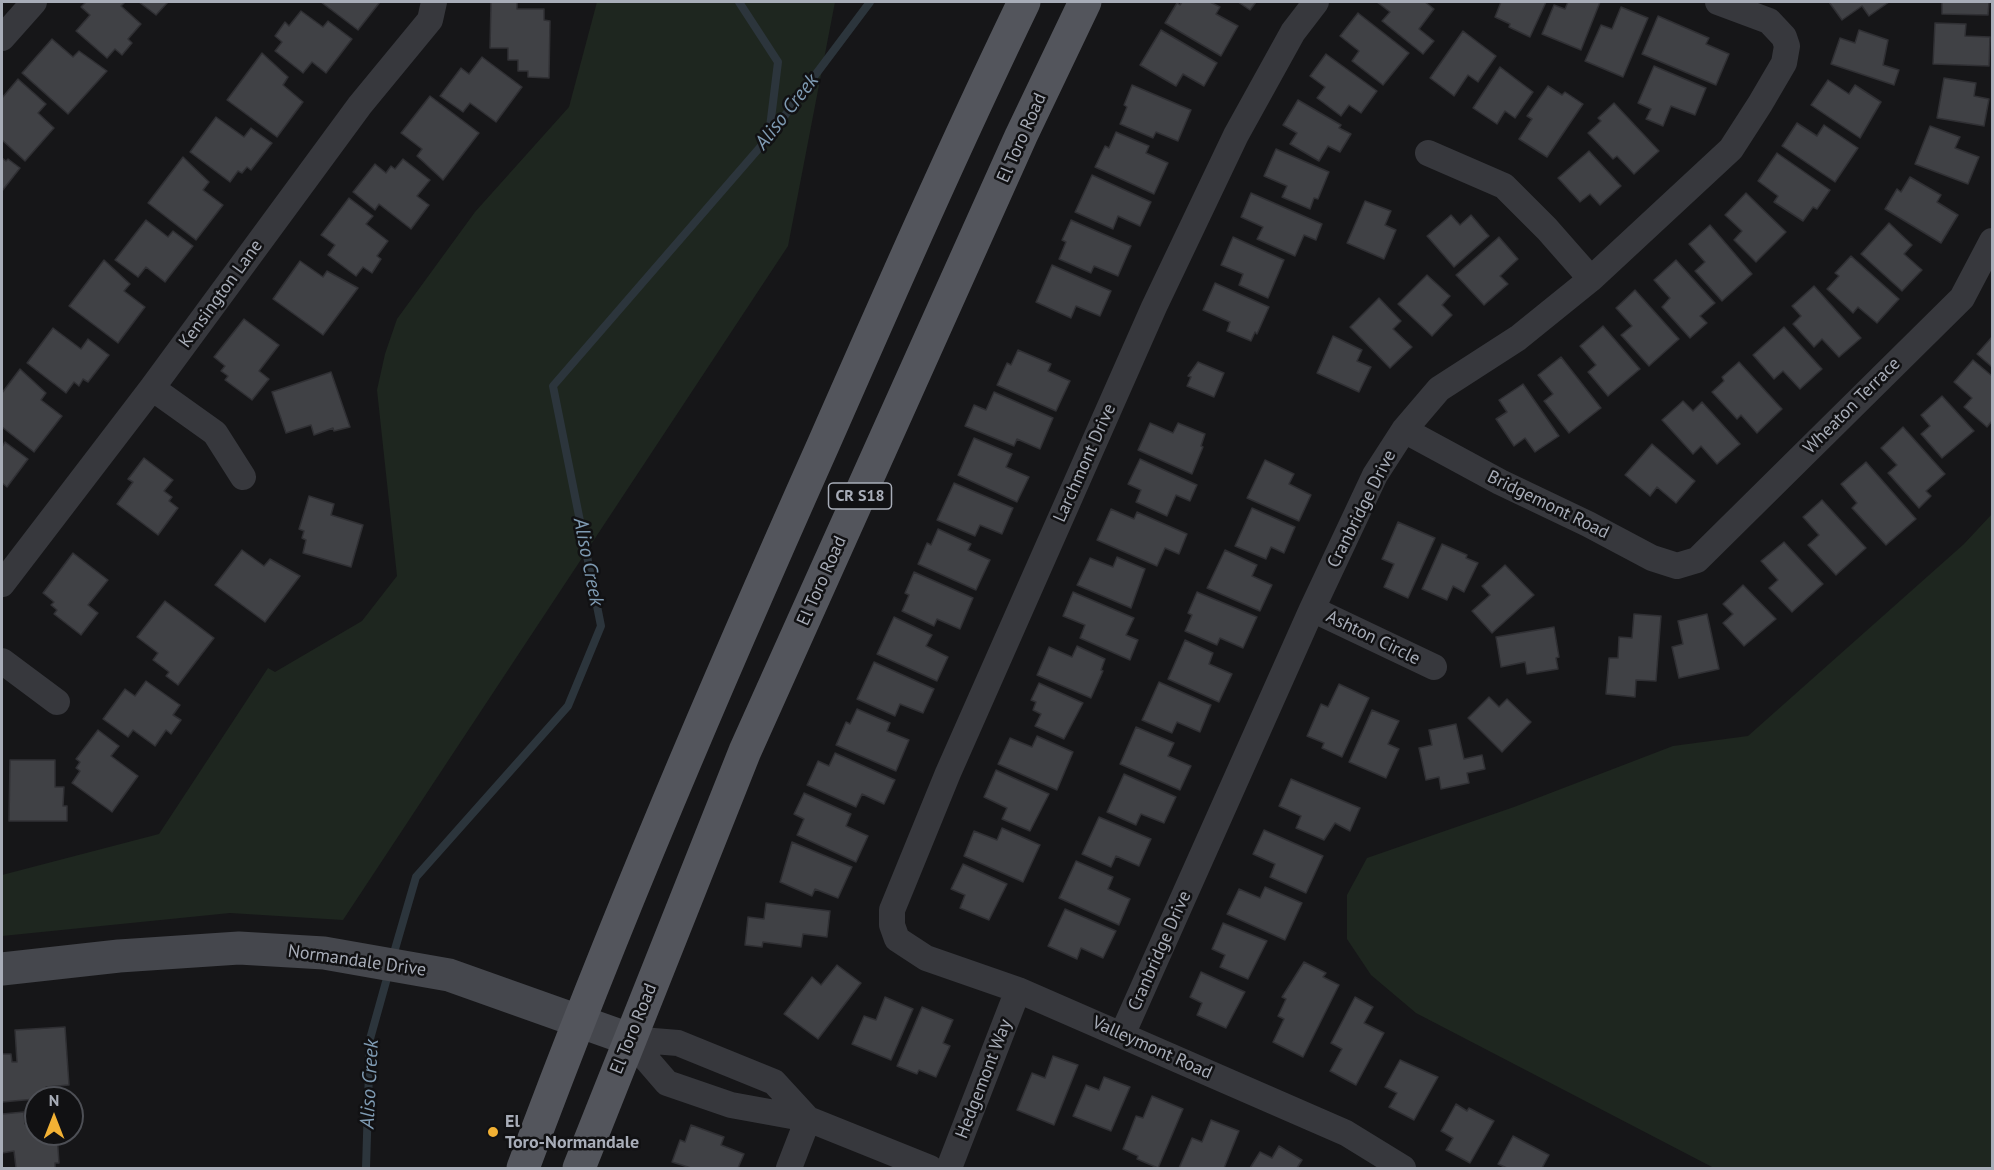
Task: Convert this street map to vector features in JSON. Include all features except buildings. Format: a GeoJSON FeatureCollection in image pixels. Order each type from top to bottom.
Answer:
{"type":"FeatureCollection","features":[{"type":"Feature","properties":{"kind":"main road"},"geometry":{"type":"LineString","coordinates":[[523,1168],[578,1020],[726,663],[969,116],[1024,2]]}},
{"type":"Feature","properties":{"kind":"main road","name":"El Toro Road"},"geometry":{"type":"LineString","coordinates":[[579,1168],[745,751],[1021,136],[1085,2]]}},
{"type":"Feature","properties":{"kind":"street"},"geometry":{"type":"LineString","coordinates":[[2,38],[34,2]]}},
{"type":"Feature","properties":{"kind":"street","name":"Kensington Lane"},"geometry":{"type":"LineString","coordinates":[[2,584],[152,388],[360,105],[430,20],[434,2]]}},
{"type":"Feature","properties":{"kind":"street","name":"Larchmont Drive"},"geometry":{"type":"LineString","coordinates":[[897,939],[891,925],[892,910],[896,899],[948,773],[1145,326],[1236,135],[1293,32],[1316,2]]}},
{"type":"Feature","properties":{"kind":"street","name":"Cranbridge Drive"},"geometry":{"type":"LineString","coordinates":[[1122,1035],[1312,609],[1375,475],[1404,430],[1439,389],[1518,338],[1591,279],[1731,149],[1784,63],[1787,46],[1784,37],[1769,21],[1718,2]]}},
{"type":"Feature","properties":{"kind":"street"},"geometry":{"type":"LineString","coordinates":[[1428,153],[1504,186],[1547,228],[1591,279]]}},
{"type":"Feature","properties":{"kind":"street","name":"Wheaton Terrace"},"geometry":{"type":"LineString","coordinates":[[1697,560],[1962,298],[1992,241]]}},
{"type":"Feature","properties":{"kind":"street"},"geometry":{"type":"LineString","coordinates":[[152,388],[215,432],[243,477]]}},
{"type":"Feature","properties":{"kind":"street","name":"Bridgemont Road"},"geometry":{"type":"LineString","coordinates":[[1404,430],[1500,482],[1652,558],[1677,566],[1697,560]]}},
{"type":"Feature","properties":{"kind":"street","name":"Ashton Circle"},"geometry":{"type":"LineString","coordinates":[[1312,609],[1434,668]]}},
{"type":"Feature","properties":{"kind":"street"},"geometry":{"type":"LineString","coordinates":[[2,661],[57,702]]}},
{"type":"Feature","properties":{"kind":"street","name":"Valleymont Road"},"geometry":{"type":"LineString","coordinates":[[897,939],[926,958],[1018,990],[1346,1133],[1403,1168]]}},
{"type":"Feature","properties":{"kind":"street","name":"Normandale Drive"},"geometry":{"type":"LineString","coordinates":[[2,969],[119,956],[239,948],[324,953],[449,975],[629,1039],[678,1043],[774,1082],[808,1119]]}},
{"type":"Feature","properties":{"kind":"street","name":"Hedgemont Way"},"geometry":{"type":"LineString","coordinates":[[949,1168],[1018,990]]}},
{"type":"Feature","properties":{"kind":"street","name":"Normandale Drive"},"geometry":{"type":"LineString","coordinates":[[629,1039],[668,1083],[731,1105],[808,1119],[930,1168]]}},
{"type":"Feature","properties":{"kind":"street"},"geometry":{"type":"LineString","coordinates":[[789,1168],[808,1119]]}},
{"type":"Feature","properties":{"kind":"shaded area"},"geometry":{"type":"Polygon","coordinates":[[[597,2],[835,2],[788,246],[343,920],[230,913],[2,936],[2,875],[159,834],[268,668],[275,672],[362,621],[397,576],[377,390],[385,354],[397,319],[475,212],[569,107],[597,2]]]}},
{"type":"Feature","properties":{"kind":"shaded area"},"geometry":{"type":"Polygon","coordinates":[[[1992,514],[1992,1168],[1714,1168],[1416,1013],[1371,975],[1347,939],[1347,895],[1367,858],[1514,807],[1673,746],[1748,736],[1964,544],[1992,514]]]}},
{"type":"Feature","properties":{"kind":"waterway"},"geometry":{"type":"LineString","coordinates":[[739,2],[778,62],[769,135]]}},
{"type":"Feature","properties":{"kind":"waterway","name":"Aliso Creek"},"geometry":{"type":"LineString","coordinates":[[393,956],[416,877],[568,706],[601,626],[553,386],[768,138],[870,2]]}},
{"type":"Feature","properties":{"kind":"waterway","name":"Aliso Creek"},"geometry":{"type":"LineString","coordinates":[[366,1168],[370,1039],[389,971]]}},
{"type":"Feature","properties":{"kind":"place","name":"El Toro-Normandale"},"geometry":{"type":"Point","coordinates":[493,1132]}}]}
